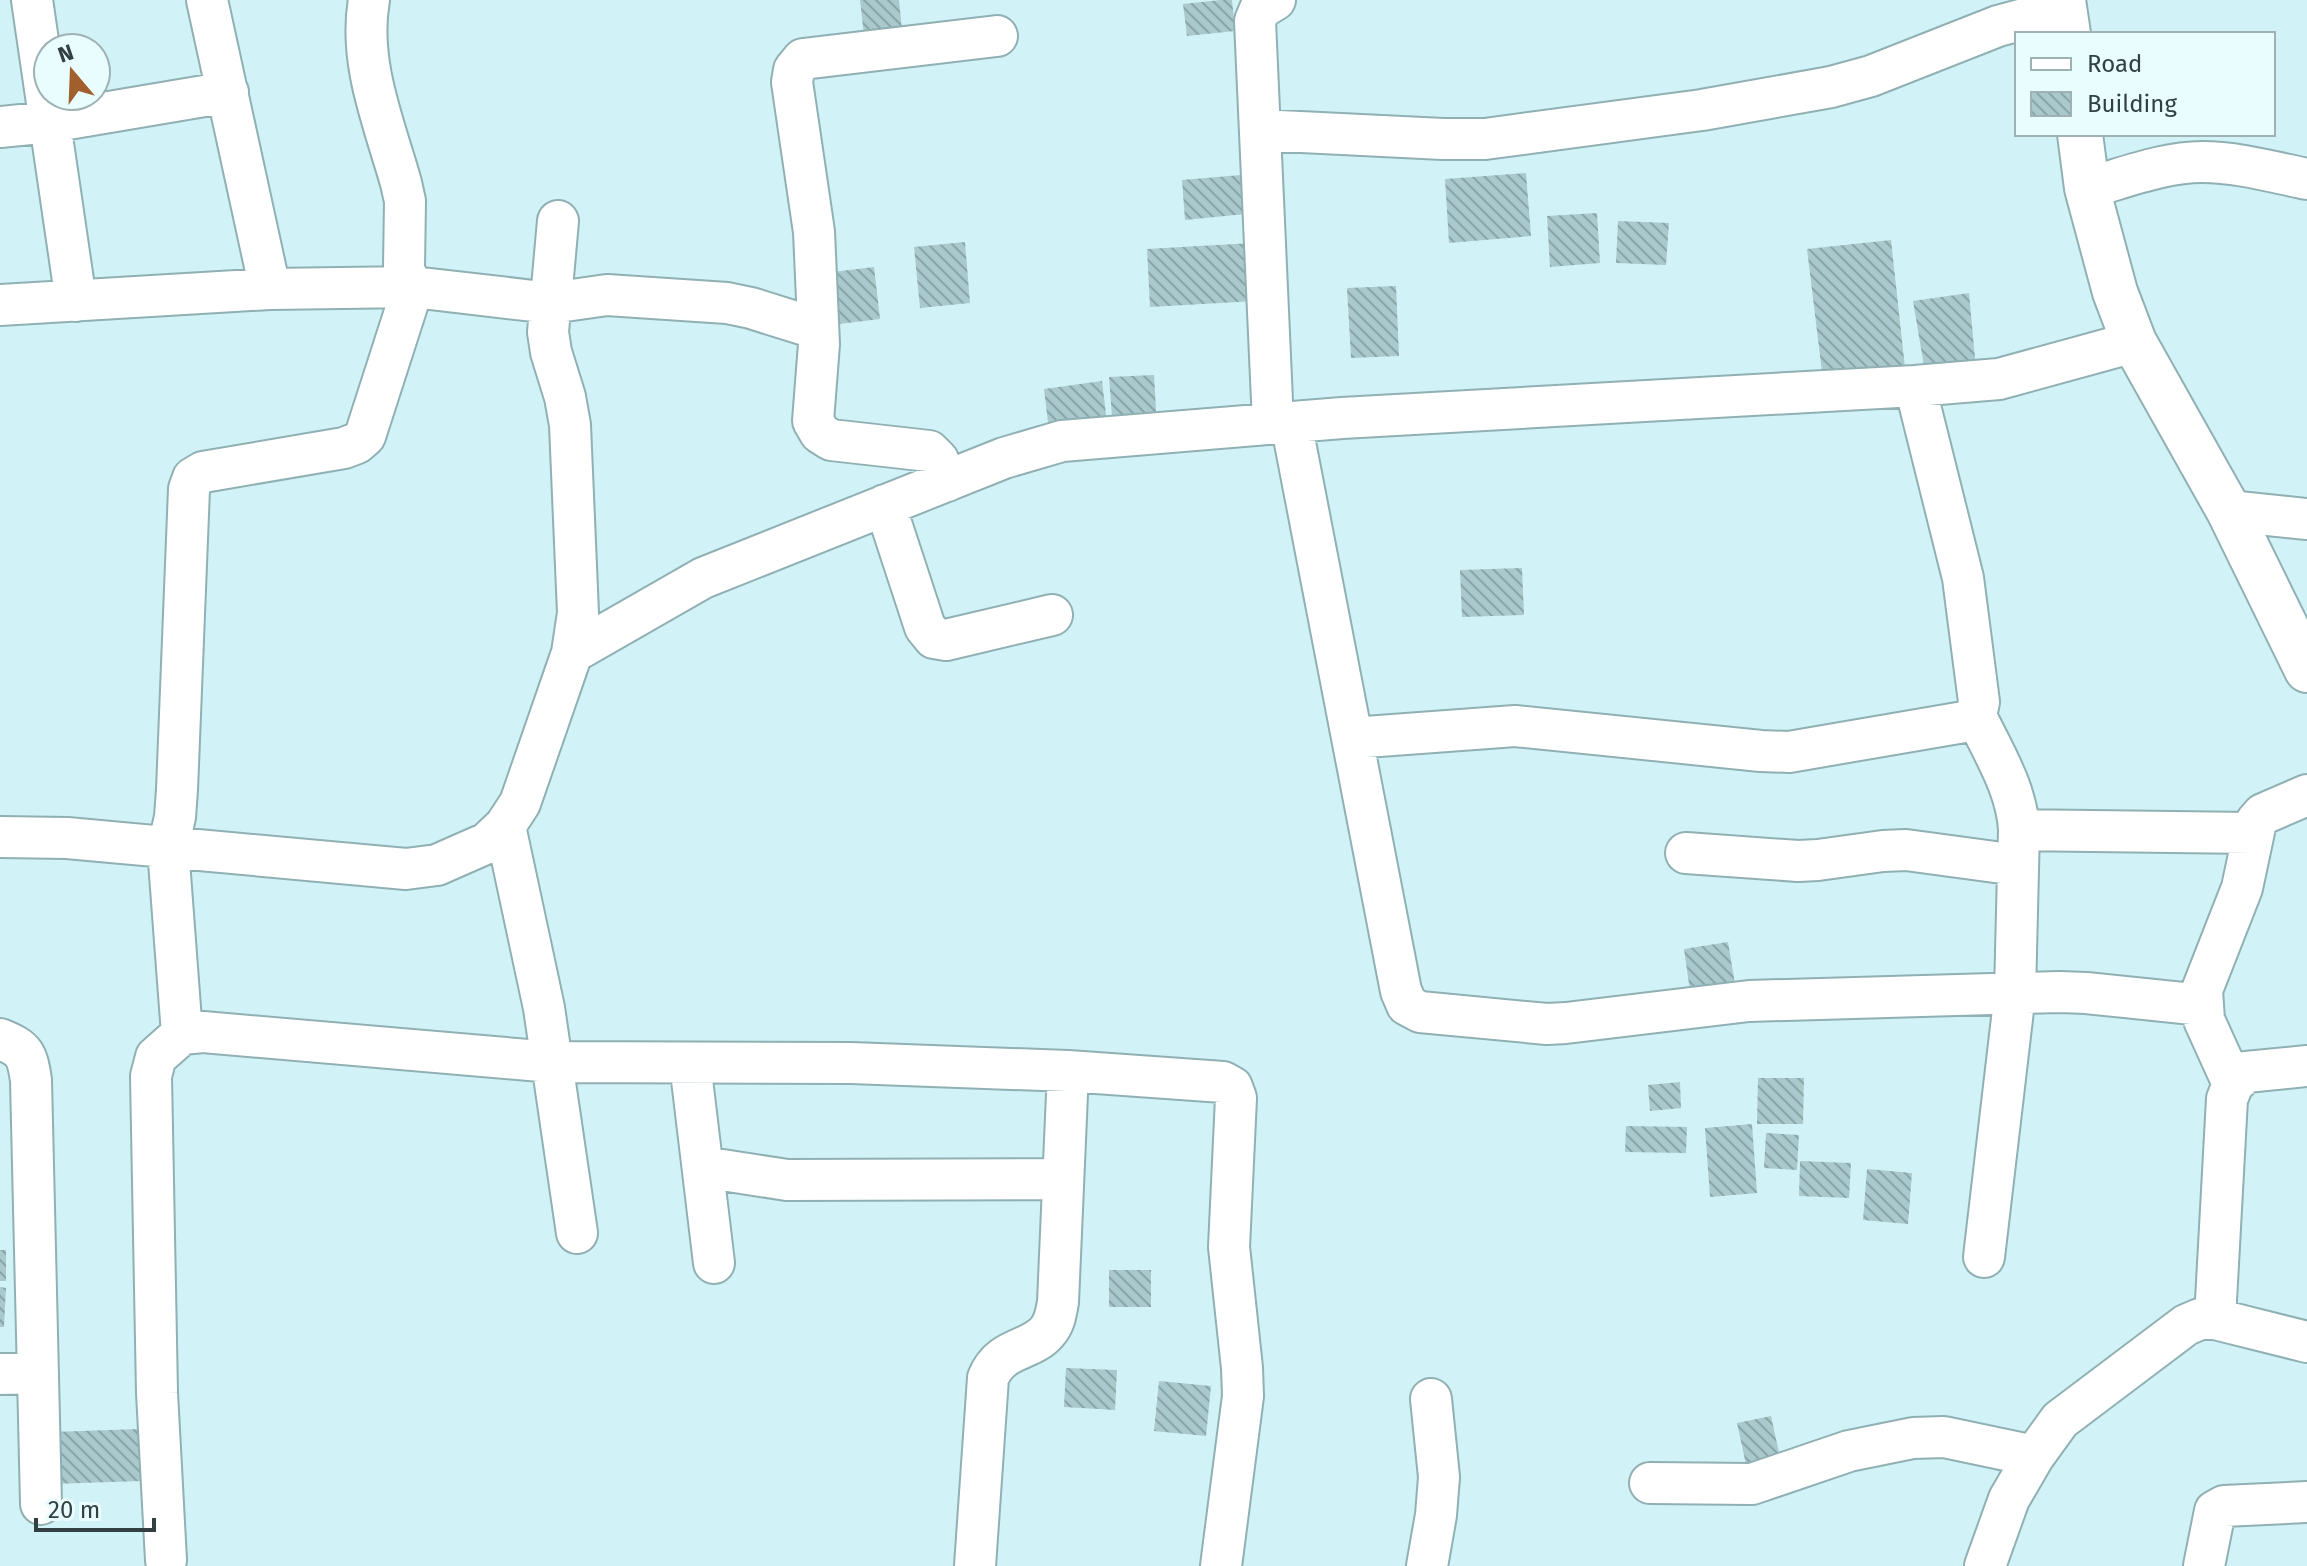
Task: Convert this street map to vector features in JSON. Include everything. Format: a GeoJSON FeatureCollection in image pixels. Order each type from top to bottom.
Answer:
{"type":"FeatureCollection","features":[{"type":"Feature","properties":{"kind":"main road"},"geometry":{"type":"LineString","coordinates":[[2080,136],[2087,188],[2115,292],[2134,342],[2229,511],[2307,670]]}},
{"type":"Feature","properties":{"kind":"street"},"geometry":{"type":"LineString","coordinates":[[32,0],[76,301]]}},
{"type":"Feature","properties":{"kind":"street"},"geometry":{"type":"LineString","coordinates":[[207,0],[270,289]]}},
{"type":"Feature","properties":{"kind":"street"},"geometry":{"type":"LineString","coordinates":[[182,1034],[168,848],[177,790],[189,489],[193,478],[203,472],[344,448],[365,436],[413,287],[404,267],[405,201],[368,67],[365,41],[369,0]]}},
{"type":"Feature","properties":{"kind":"street"},"geometry":{"type":"LineString","coordinates":[[1275,0],[1260,9],[1255,21],[1282,423],[1352,738],[1401,991],[1407,1005],[1420,1012],[1547,1024],[1749,1001],[2015,993],[2086,993],[2202,1005]]}},
{"type":"Feature","properties":{"kind":"street"},"geometry":{"type":"LineString","coordinates":[[1260,130],[1485,139],[1702,110],[1831,87],[1871,76],[1983,31],[2065,14]]}},
{"type":"Feature","properties":{"kind":"street"},"geometry":{"type":"LineString","coordinates":[[947,481],[938,460],[929,451],[831,440],[820,433],[813,421],[819,344],[814,232],[792,82],[794,70],[803,59],[997,36]]}},
{"type":"Feature","properties":{"kind":"street"},"geometry":{"type":"LineString","coordinates":[[0,127],[50,122],[228,92]]}},
{"type":"Feature","properties":{"kind":"street"},"geometry":{"type":"LineString","coordinates":[[2087,188],[2172,165],[2199,162],[2222,163],[2307,179]]}},
{"type":"Feature","properties":{"kind":"street"},"geometry":{"type":"LineString","coordinates":[[0,837],[67,838],[406,869],[437,865],[487,843],[505,826],[520,803],[572,653],[578,613],[570,425],[548,332],[558,221]]}},
{"type":"Feature","properties":{"kind":"street"},"geometry":{"type":"LineString","coordinates":[[0,305],[270,289],[413,287],[551,303],[607,295],[727,303],[818,329]]}},
{"type":"Feature","properties":{"kind":"street"},"geometry":{"type":"LineString","coordinates":[[572,653],[703,578],[1019,453],[1062,441],[1282,423],[1999,379],[2134,342]]}},
{"type":"Feature","properties":{"kind":"street"},"geometry":{"type":"LineString","coordinates":[[1915,386],[1963,578],[1979,702],[1976,716],[2018,812],[2015,993],[1984,1257]]}},
{"type":"Feature","properties":{"kind":"street"},"geometry":{"type":"LineString","coordinates":[[885,505],[925,627],[934,638],[946,640],[1052,615]]}},
{"type":"Feature","properties":{"kind":"street"},"geometry":{"type":"LineString","coordinates":[[2229,511],[2307,519]]}},
{"type":"Feature","properties":{"kind":"street"},"geometry":{"type":"LineString","coordinates":[[1352,738],[1515,726],[1789,752],[1964,722],[1976,716]]}},
{"type":"Feature","properties":{"kind":"street"},"geometry":{"type":"LineString","coordinates":[[2233,1084],[2204,1020],[2202,990],[2242,888],[2256,822],[2263,814],[2307,795]]}},
{"type":"Feature","properties":{"kind":"street"},"geometry":{"type":"LineString","coordinates":[[505,826],[544,1008],[577,1233]]}},
{"type":"Feature","properties":{"kind":"street"},"geometry":{"type":"LineString","coordinates":[[1686,853],[1798,861],[1883,851],[2018,847],[2252,833]]}},
{"type":"Feature","properties":{"kind":"street"},"geometry":{"type":"LineString","coordinates":[[166,1560],[157,1393],[151,1076],[156,1057],[182,1034],[203,1032],[552,1062],[851,1063],[1068,1071],[1223,1082],[1232,1087],[1236,1098],[1229,1247],[1243,1396],[1221,1566]]}},
{"type":"Feature","properties":{"kind":"street"},"geometry":{"type":"LineString","coordinates":[[0,1039],[16,1045],[28,1058],[31,1080],[19,1374],[41,1504]]}},
{"type":"Feature","properties":{"kind":"street"},"geometry":{"type":"LineString","coordinates":[[690,1063],[714,1263]]}},
{"type":"Feature","properties":{"kind":"street"},"geometry":{"type":"LineString","coordinates":[[2215,1319],[2227,1099],[2233,1084],[2246,1072],[2307,1066]]}},
{"type":"Feature","properties":{"kind":"street"},"geometry":{"type":"LineString","coordinates":[[975,1566],[988,1378],[993,1366],[1003,1358],[1046,1334],[1054,1321],[1058,1302],[1068,1071]]}},
{"type":"Feature","properties":{"kind":"street"},"geometry":{"type":"LineString","coordinates":[[703,1167],[787,1180],[1063,1179]]}},
{"type":"Feature","properties":{"kind":"street"},"geometry":{"type":"LineString","coordinates":[[1985,1566],[2009,1499],[2060,1420],[2186,1325],[2200,1319],[2215,1319],[2307,1342]]}},
{"type":"Feature","properties":{"kind":"street"},"geometry":{"type":"LineString","coordinates":[[1427,1566],[1439,1477],[1431,1399]]}},
{"type":"Feature","properties":{"kind":"street"},"geometry":{"type":"LineString","coordinates":[[1650,1483],[1752,1484],[1849,1451],[1913,1438],[1944,1437],[2034,1456]]}},
{"type":"Feature","properties":{"kind":"street"},"geometry":{"type":"LineString","coordinates":[[2204,1566],[2215,1511],[2224,1506],[2307,1502]]}},
{"type":"Feature","properties":{"kind":"building"},"geometry":{"type":"Polygon","coordinates":[[[860,0],[899,0],[903,40],[865,44],[860,0]]]}},
{"type":"Feature","properties":{"kind":"building"},"geometry":{"type":"Polygon","coordinates":[[[1232,0],[1235,31],[1187,36],[1183,4],[1232,0]]]}},
{"type":"Feature","properties":{"kind":"building"},"geometry":{"type":"Polygon","coordinates":[[[1526,173],[1531,236],[1449,243],[1445,179],[1526,173]]]}},
{"type":"Feature","properties":{"kind":"building"},"geometry":{"type":"Polygon","coordinates":[[[1241,175],[1245,214],[1185,220],[1182,180],[1241,175]]]}},
{"type":"Feature","properties":{"kind":"building"},"geometry":{"type":"Polygon","coordinates":[[[1597,213],[1600,263],[1550,267],[1547,216],[1597,213]]]}},
{"type":"Feature","properties":{"kind":"building"},"geometry":{"type":"Polygon","coordinates":[[[1618,221],[1669,223],[1666,265],[1616,263],[1618,221]]]}},
{"type":"Feature","properties":{"kind":"building"},"geometry":{"type":"Polygon","coordinates":[[[1891,240],[1906,377],[1823,380],[1807,249],[1891,240]]]}},
{"type":"Feature","properties":{"kind":"building"},"geometry":{"type":"Polygon","coordinates":[[[965,242],[970,303],[920,308],[914,247],[965,242]]]}},
{"type":"Feature","properties":{"kind":"building"},"geometry":{"type":"Polygon","coordinates":[[[1252,243],[1255,301],[1150,307],[1147,249],[1252,243]]]}},
{"type":"Feature","properties":{"kind":"building"},"geometry":{"type":"Polygon","coordinates":[[[874,267],[880,319],[823,326],[816,274],[874,267]]]}},
{"type":"Feature","properties":{"kind":"building"},"geometry":{"type":"Polygon","coordinates":[[[1396,286],[1399,356],[1351,358],[1347,288],[1396,286]]]}},
{"type":"Feature","properties":{"kind":"building"},"geometry":{"type":"Polygon","coordinates":[[[1969,293],[1976,369],[1925,372],[1913,301],[1969,293]]]}},
{"type":"Feature","properties":{"kind":"building"},"geometry":{"type":"Polygon","coordinates":[[[1154,375],[1157,427],[1113,429],[1109,377],[1154,375]]]}},
{"type":"Feature","properties":{"kind":"building"},"geometry":{"type":"Polygon","coordinates":[[[1102,381],[1107,423],[1049,431],[1044,389],[1102,381]]]}},
{"type":"Feature","properties":{"kind":"building"},"geometry":{"type":"Polygon","coordinates":[[[1522,568],[1524,615],[1462,617],[1460,570],[1522,568]]]}},
{"type":"Feature","properties":{"kind":"building"},"geometry":{"type":"Polygon","coordinates":[[[1728,942],[1735,984],[1690,991],[1684,949],[1728,942]]]}},
{"type":"Feature","properties":{"kind":"building"},"geometry":{"type":"Polygon","coordinates":[[[1758,1078],[1804,1078],[1803,1124],[1757,1124],[1758,1078]]]}},
{"type":"Feature","properties":{"kind":"building"},"geometry":{"type":"Polygon","coordinates":[[[1680,1082],[1681,1108],[1650,1111],[1648,1085],[1680,1082]]]}},
{"type":"Feature","properties":{"kind":"building"},"geometry":{"type":"Polygon","coordinates":[[[1752,1124],[1757,1193],[1710,1197],[1705,1128],[1752,1124]]]}},
{"type":"Feature","properties":{"kind":"building"},"geometry":{"type":"Polygon","coordinates":[[[1626,1126],[1687,1127],[1686,1153],[1625,1152],[1626,1126]]]}},
{"type":"Feature","properties":{"kind":"building"},"geometry":{"type":"Polygon","coordinates":[[[1766,1133],[1799,1135],[1797,1170],[1764,1168],[1766,1133]]]}},
{"type":"Feature","properties":{"kind":"building"},"geometry":{"type":"Polygon","coordinates":[[[1800,1161],[1851,1163],[1849,1198],[1799,1196],[1800,1161]]]}},
{"type":"Feature","properties":{"kind":"building"},"geometry":{"type":"Polygon","coordinates":[[[1867,1169],[1912,1173],[1908,1224],[1863,1220],[1867,1169]]]}},
{"type":"Feature","properties":{"kind":"building"},"geometry":{"type":"Polygon","coordinates":[[[0,1250],[6,1250],[6,1281],[0,1281],[0,1250]]]}},
{"type":"Feature","properties":{"kind":"building"},"geometry":{"type":"Polygon","coordinates":[[[1109,1270],[1151,1270],[1151,1307],[1109,1307],[1109,1270]]]}},
{"type":"Feature","properties":{"kind":"building"},"geometry":{"type":"Polygon","coordinates":[[[0,1287],[6,1288],[4,1327],[0,1327],[0,1287]]]}},
{"type":"Feature","properties":{"kind":"building"},"geometry":{"type":"Polygon","coordinates":[[[1066,1368],[1117,1370],[1115,1410],[1064,1407],[1066,1368]]]}},
{"type":"Feature","properties":{"kind":"building"},"geometry":{"type":"Polygon","coordinates":[[[1159,1381],[1211,1386],[1206,1436],[1154,1431],[1159,1381]]]}},
{"type":"Feature","properties":{"kind":"building"},"geometry":{"type":"Polygon","coordinates":[[[1771,1416],[1781,1462],[1747,1469],[1737,1423],[1771,1416]]]}},
{"type":"Feature","properties":{"kind":"building"},"geometry":{"type":"Polygon","coordinates":[[[140,1429],[141,1481],[53,1484],[52,1432],[140,1429]]]}}]}
